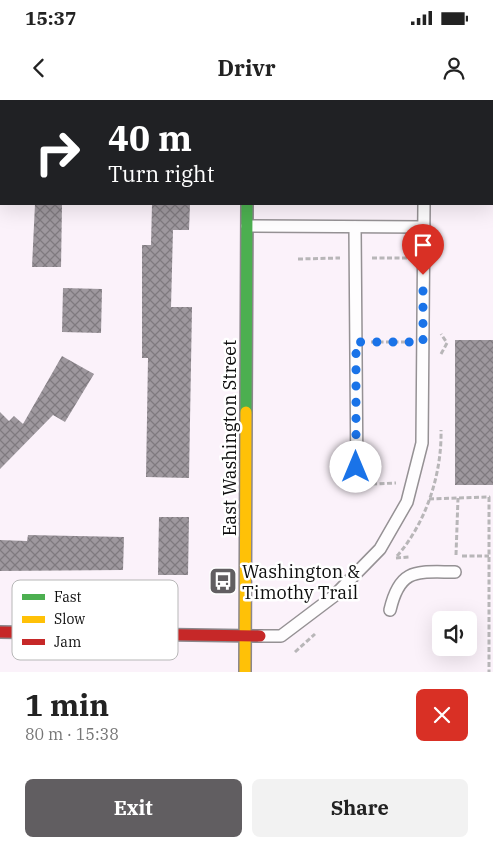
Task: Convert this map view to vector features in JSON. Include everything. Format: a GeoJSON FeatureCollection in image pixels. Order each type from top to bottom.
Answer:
{"type":"FeatureCollection","features":[{"type":"Feature","properties":{"kind":"main road","name":"East Washington Street"},"geometry":{"type":"LineString","coordinates":[[245,672],[248,205]]}},
{"type":"Feature","properties":{"kind":"main road"},"geometry":{"type":"LineString","coordinates":[[262,211],[262,232]]}},
{"type":"Feature","properties":{"kind":"main road"},"geometry":{"type":"LineString","coordinates":[[178,635],[260,636]]}},
{"type":"Feature","properties":{"kind":"lane"},"geometry":{"type":"LineString","coordinates":[[260,636],[281,636],[334,596],[380,549],[407,502],[422,443],[424,205]]}},
{"type":"Feature","properties":{"kind":"lane"},"geometry":{"type":"LineString","coordinates":[[247,226],[262,232],[355,227],[424,228]]}},
{"type":"Feature","properties":{"kind":"lane"},"geometry":{"type":"LineString","coordinates":[[355,227],[357,485]]}},
{"type":"Feature","properties":{"kind":"lane"},"geometry":{"type":"LineString","coordinates":[[390,610],[394,590],[407,577],[420,572],[455,572]]}},
{"type":"Feature","properties":{"kind":"path"},"geometry":{"type":"LineString","coordinates":[[356,342],[447,343]]}},
{"type":"Feature","properties":{"kind":"path"},"geometry":{"type":"LineString","coordinates":[[429,500],[489,497],[491,594],[489,672]]}},
{"type":"Feature","properties":{"kind":"path"},"geometry":{"type":"LineString","coordinates":[[455,572],[458,498]]}},
{"type":"Feature","properties":{"kind":"building"},"geometry":{"type":"Polygon","coordinates":[[[35,205],[62,205],[61,267],[32,267],[35,205]]]}},
{"type":"Feature","properties":{"kind":"building"},"geometry":{"type":"Polygon","coordinates":[[[152,205],[190,205],[189,230],[173,230],[171,307],[192,307],[189,478],[146,477],[148,358],[142,358],[142,245],[151,245],[152,205]]]}},
{"type":"Feature","properties":{"kind":"building"},"geometry":{"type":"Polygon","coordinates":[[[63,288],[102,289],[101,333],[62,332],[63,288]]]}},
{"type":"Feature","properties":{"kind":"building"},"geometry":{"type":"Polygon","coordinates":[[[455,340],[493,340],[493,485],[455,485],[455,340]]]}},
{"type":"Feature","properties":{"kind":"building"},"geometry":{"type":"Polygon","coordinates":[[[62,356],[94,374],[65,422],[53,415],[0,469],[0,412],[9,421],[14,416],[23,424],[62,356]]]}},
{"type":"Feature","properties":{"kind":"building"},"geometry":{"type":"Polygon","coordinates":[[[159,517],[189,517],[188,575],[158,575],[159,517]]]}},
{"type":"Feature","properties":{"kind":"building"},"geometry":{"type":"Polygon","coordinates":[[[28,535],[124,537],[123,570],[0,571],[0,540],[27,541],[28,535]]]}},
{"type":"Feature","properties":{"kind":"traffic: fast"},"geometry":{"type":"LineString","coordinates":[[246,412],[247,205]]}},
{"type":"Feature","properties":{"kind":"traffic: slow"},"geometry":{"type":"LineString","coordinates":[[245,672],[246,412]]}},
{"type":"Feature","properties":{"kind":"traffic: jam"},"geometry":{"type":"LineString","coordinates":[[0,632],[12,632]]}},
{"type":"Feature","properties":{"kind":"traffic: jam"},"geometry":{"type":"LineString","coordinates":[[178,635],[260,636]]}},
{"type":"Feature","properties":{"kind":"place","name":"Washington & Timothy Trail"},"geometry":{"type":"Point","coordinates":[223,581]}},
{"type":"Feature","properties":{"kind":"route"},"geometry":{"type":"LineString","coordinates":[[356,467],[356,342],[423,342],[423,275]]}}]}
